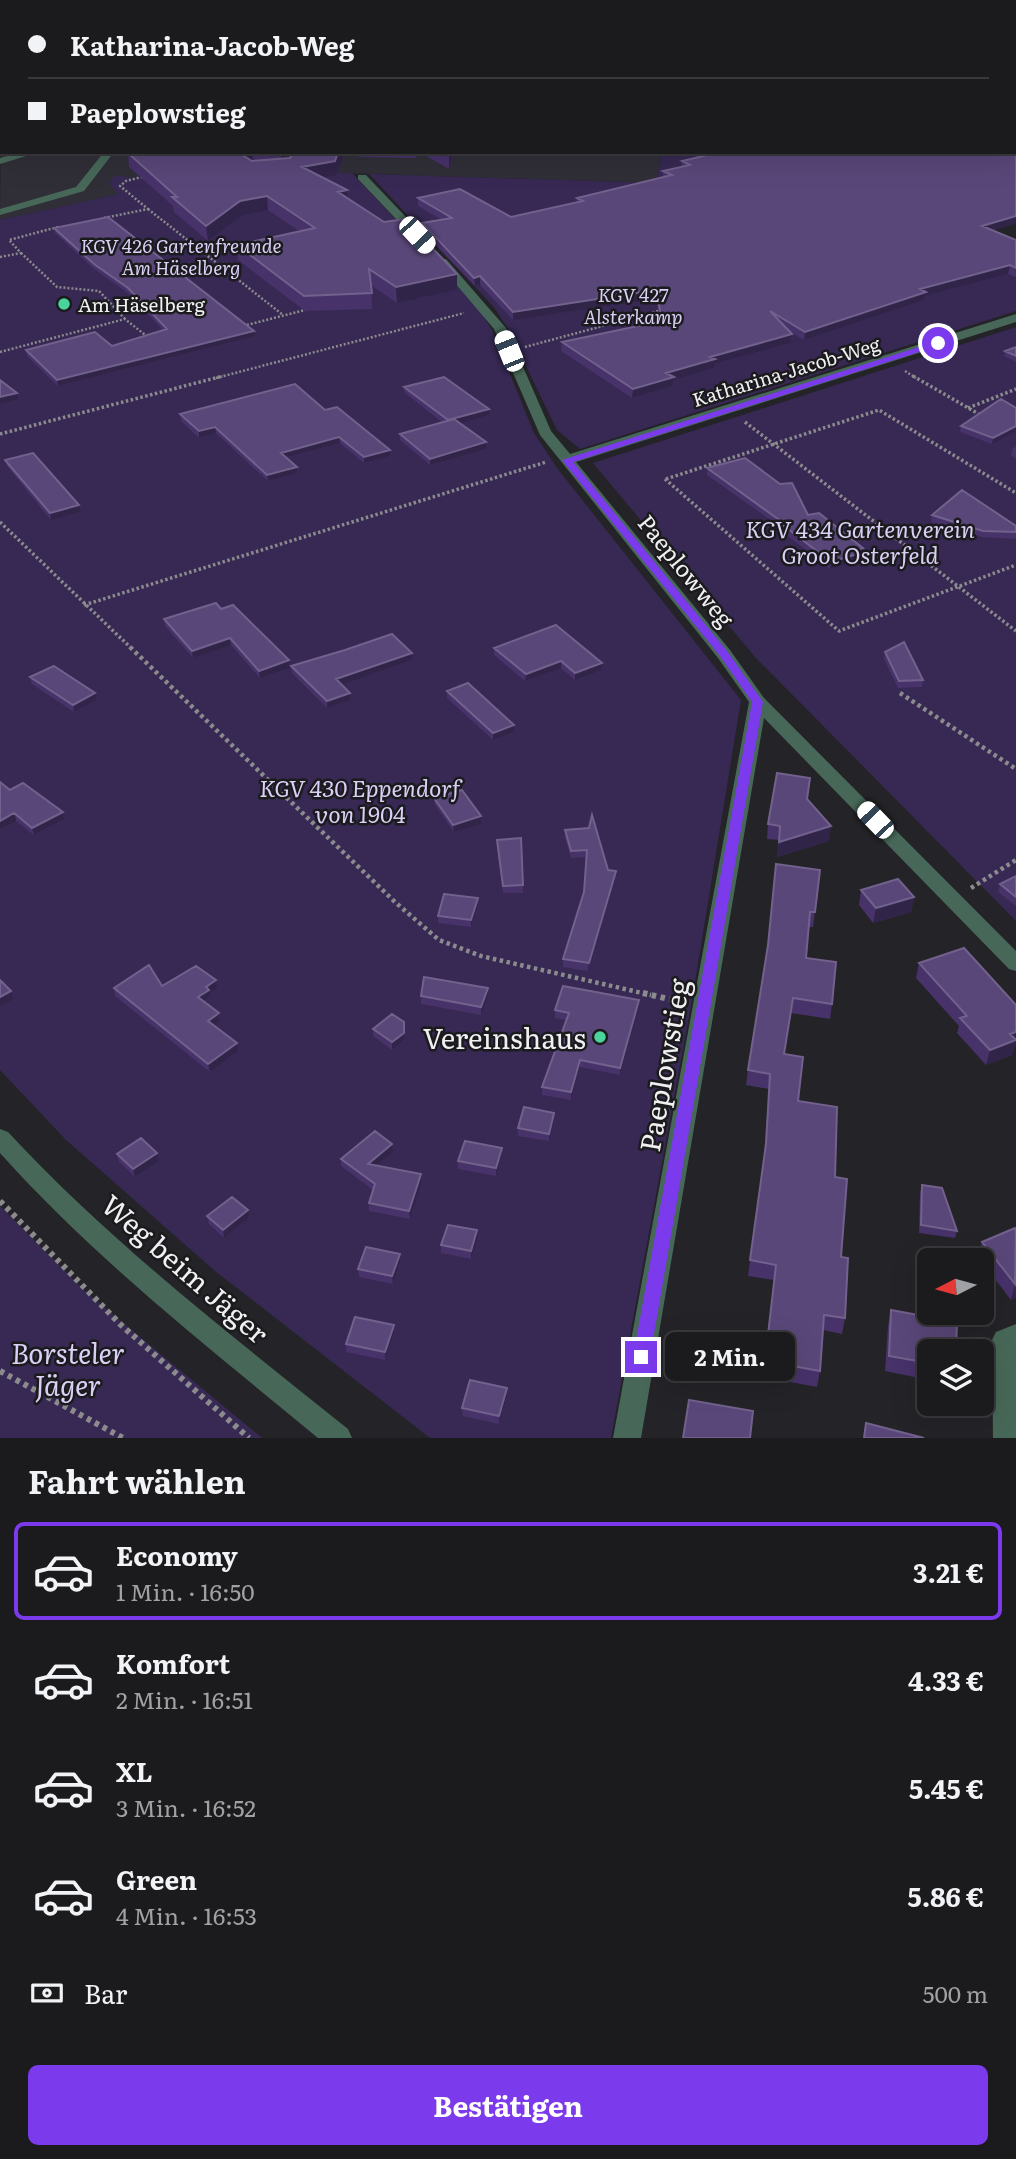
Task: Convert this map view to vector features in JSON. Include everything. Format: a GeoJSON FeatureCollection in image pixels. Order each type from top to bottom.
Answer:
{"type":"FeatureCollection","features":[{"type":"Feature","properties":{"kind":"street"},"geometry":{"type":"LineString","coordinates":[[0,161],[26,154]]}},
{"type":"Feature","properties":{"kind":"street"},"geometry":{"type":"LineString","coordinates":[[0,212],[80,189],[107,154]]}},
{"type":"Feature","properties":{"kind":"street"},"geometry":{"type":"LineString","coordinates":[[362,177],[426,245]]}},
{"type":"Feature","properties":{"kind":"street","name":"Paeplowweg"},"geometry":{"type":"LineString","coordinates":[[436,255],[500,328],[545,432],[724,654],[758,702],[1016,964]]}},
{"type":"Feature","properties":{"kind":"street","name":"Katharina-Jacob-Weg"},"geometry":{"type":"LineString","coordinates":[[565,459],[1016,318]]}},
{"type":"Feature","properties":{"kind":"street","name":"Paeplowstieg"},"geometry":{"type":"LineString","coordinates":[[627,1438],[758,702]]}},
{"type":"Feature","properties":{"kind":"street","name":"Weg beim Jäger"},"geometry":{"type":"LineString","coordinates":[[0,1139],[24,1166],[129,1265],[338,1438]]}},
{"type":"Feature","properties":{"kind":"street"},"geometry":{"type":"LineString","coordinates":[[1007,1438],[1004,1340],[1016,1335]]}},
{"type":"Feature","properties":{"kind":"path"},"geometry":{"type":"LineString","coordinates":[[147,176],[126,181],[120,186],[284,316]]}},
{"type":"Feature","properties":{"kind":"path"},"geometry":{"type":"LineString","coordinates":[[97,219],[148,209]]}},
{"type":"Feature","properties":{"kind":"path"},"geometry":{"type":"LineString","coordinates":[[59,227],[9,240],[57,287],[99,290],[125,318],[150,339]]}},
{"type":"Feature","properties":{"kind":"path"},"geometry":{"type":"LineString","coordinates":[[0,257],[20,253]]}},
{"type":"Feature","properties":{"kind":"path"},"geometry":{"type":"LineString","coordinates":[[0,434],[485,308]]}},
{"type":"Feature","properties":{"kind":"path"},"geometry":{"type":"LineString","coordinates":[[232,328],[311,309]]}},
{"type":"Feature","properties":{"kind":"path"},"geometry":{"type":"LineString","coordinates":[[509,351],[666,309]]}},
{"type":"Feature","properties":{"kind":"path"},"geometry":{"type":"LineString","coordinates":[[0,352],[125,318]]}},
{"type":"Feature","properties":{"kind":"path"},"geometry":{"type":"LineString","coordinates":[[886,360],[992,422]]}},
{"type":"Feature","properties":{"kind":"path"},"geometry":{"type":"LineString","coordinates":[[968,408],[1016,388]]}},
{"type":"Feature","properties":{"kind":"path"},"geometry":{"type":"LineString","coordinates":[[728,410],[1016,631]]}},
{"type":"Feature","properties":{"kind":"path"},"geometry":{"type":"LineString","coordinates":[[1016,493],[879,410],[665,480],[839,631],[1016,565]]}},
{"type":"Feature","properties":{"kind":"path"},"geometry":{"type":"LineString","coordinates":[[84,605],[565,459]]}},
{"type":"Feature","properties":{"kind":"path"},"geometry":{"type":"LineString","coordinates":[[0,522],[394,902],[439,940],[481,957],[703,1007]]}},
{"type":"Feature","properties":{"kind":"path"},"geometry":{"type":"LineString","coordinates":[[900,693],[1016,769]]}},
{"type":"Feature","properties":{"kind":"path"},"geometry":{"type":"LineString","coordinates":[[953,899],[1016,860]]}},
{"type":"Feature","properties":{"kind":"path"},"geometry":{"type":"LineString","coordinates":[[0,1201],[53,1260],[208,1405],[249,1438]]}},
{"type":"Feature","properties":{"kind":"path"},"geometry":{"type":"LineString","coordinates":[[0,1371],[123,1438]]}},
{"type":"Feature","properties":{"kind":"shaded area"},"geometry":{"type":"Polygon","coordinates":[[[1,154],[662,154],[656,183],[274,171],[216,162],[125,179],[120,194],[0,220],[1,154]]]}},
{"type":"Feature","properties":{"kind":"green space","name":"KGV 427 Alsterkamp"},"geometry":{"type":"Polygon","coordinates":[[[662,154],[796,154],[1016,244],[1016,311],[580,449],[557,430],[507,327],[493,306],[369,174],[656,183],[662,154]]]}},
{"type":"Feature","properties":{"kind":"green space","name":"KGV 430 Eppendorf von 1904"},"geometry":{"type":"Polygon","coordinates":[[[216,162],[274,171],[352,173],[477,306],[492,330],[534,433],[557,468],[741,700],[692,1000],[611,1438],[430,1438],[215,1271],[66,1140],[0,1070],[0,220],[119,194],[109,184],[115,175],[132,178],[216,162]]]}},
{"type":"Feature","properties":{"kind":"green space","name":"KGV 434 Gartenverein Groot Osterfeld"},"geometry":{"type":"Polygon","coordinates":[[[1016,327],[1016,921],[755,657],[593,463],[1016,327]]]}},
{"type":"Feature","properties":{"kind":"green space","name":"Borsteler Jäger"},"geometry":{"type":"Polygon","coordinates":[[[0,1206],[87,1293],[262,1438],[0,1438],[0,1206]]]}},
{"type":"Feature","properties":{"kind":"building"},"geometry":{"type":"Polygon","coordinates":[[[129,154],[246,154],[244,156],[252,161],[290,158],[292,154],[337,154],[335,161],[302,167],[347,190],[338,192],[384,222],[405,219],[457,274],[396,287],[369,269],[372,293],[304,296],[237,245],[315,228],[267,196],[240,201],[206,226],[172,197],[177,197],[129,154]]]}},
{"type":"Feature","properties":{"kind":"building","name":"KGV 427 Alsterkamp"},"geometry":{"type":"Polygon","coordinates":[[[712,154],[1016,154],[1016,216],[982,226],[1016,240],[1016,268],[1010,265],[920,289],[926,292],[805,332],[770,311],[792,334],[710,357],[715,359],[666,373],[674,377],[633,389],[562,342],[662,321],[656,290],[513,312],[480,276],[474,278],[422,223],[452,218],[418,198],[460,189],[511,217],[583,201],[577,198],[672,175],[663,171],[690,165],[682,161],[712,154]]]}},
{"type":"Feature","properties":{"kind":"building"},"geometry":{"type":"Polygon","coordinates":[[[108,217],[254,331],[57,380],[26,350],[95,332],[112,346],[167,329],[128,288],[94,264],[54,228],[108,217]]]}},
{"type":"Feature","properties":{"kind":"building"},"geometry":{"type":"Polygon","coordinates":[[[1016,347],[1016,356],[1005,351],[1016,347]]]}},
{"type":"Feature","properties":{"kind":"building"},"geometry":{"type":"Polygon","coordinates":[[[444,377],[489,409],[448,420],[404,387],[444,377]]]}},
{"type":"Feature","properties":{"kind":"building"},"geometry":{"type":"Polygon","coordinates":[[[0,380],[17,393],[0,397],[0,380]]]}},
{"type":"Feature","properties":{"kind":"building"},"geometry":{"type":"Polygon","coordinates":[[[295,384],[325,410],[337,407],[390,450],[364,457],[339,437],[281,453],[297,467],[267,475],[215,427],[199,431],[180,414],[295,384]]]}},
{"type":"Feature","properties":{"kind":"building"},"geometry":{"type":"Polygon","coordinates":[[[1001,399],[1016,408],[1016,426],[993,438],[961,426],[1001,399]]]}},
{"type":"Feature","properties":{"kind":"building"},"geometry":{"type":"Polygon","coordinates":[[[454,419],[486,442],[430,459],[400,434],[454,419]]]}},
{"type":"Feature","properties":{"kind":"building"},"geometry":{"type":"Polygon","coordinates":[[[33,453],[79,505],[50,513],[5,460],[33,453]]]}},
{"type":"Feature","properties":{"kind":"building"},"geometry":{"type":"Polygon","coordinates":[[[745,458],[780,484],[792,483],[808,515],[819,513],[863,548],[856,550],[861,553],[831,562],[779,522],[782,522],[707,468],[745,458]]]}},
{"type":"Feature","properties":{"kind":"building"},"geometry":{"type":"Polygon","coordinates":[[[962,490],[1016,526],[1016,532],[983,531],[932,515],[962,490]]]}},
{"type":"Feature","properties":{"kind":"building"},"geometry":{"type":"Polygon","coordinates":[[[216,603],[221,609],[233,605],[289,660],[259,671],[230,638],[192,651],[164,619],[216,603]]]}},
{"type":"Feature","properties":{"kind":"building"},"geometry":{"type":"Polygon","coordinates":[[[556,625],[602,663],[575,673],[561,661],[526,674],[494,648],[556,625]]]}},
{"type":"Feature","properties":{"kind":"building"},"geometry":{"type":"Polygon","coordinates":[[[392,634],[412,653],[336,679],[350,693],[327,701],[291,666],[345,650],[392,634]]]}},
{"type":"Feature","properties":{"kind":"building"},"geometry":{"type":"Polygon","coordinates":[[[904,642],[923,680],[899,681],[885,652],[904,642]]]}},
{"type":"Feature","properties":{"kind":"building"},"geometry":{"type":"Polygon","coordinates":[[[54,666],[95,693],[73,705],[30,677],[54,666]]]}},
{"type":"Feature","properties":{"kind":"building"},"geometry":{"type":"Polygon","coordinates":[[[468,683],[514,725],[493,733],[447,691],[468,683]]]}},
{"type":"Feature","properties":{"kind":"building"},"geometry":{"type":"Polygon","coordinates":[[[777,773],[810,778],[807,799],[831,826],[779,842],[780,826],[768,824],[777,773]]]}},
{"type":"Feature","properties":{"kind":"building"},"geometry":{"type":"Polygon","coordinates":[[[0,782],[10,790],[23,783],[63,812],[32,828],[14,813],[0,821],[0,782]]]}},
{"type":"Feature","properties":{"kind":"building"},"geometry":{"type":"Polygon","coordinates":[[[462,790],[481,816],[453,825],[434,798],[462,790]]]}},
{"type":"Feature","properties":{"kind":"building"},"geometry":{"type":"Polygon","coordinates":[[[592,815],[608,870],[616,871],[589,963],[563,959],[584,892],[587,850],[571,851],[565,830],[589,828],[592,815]]]}},
{"type":"Feature","properties":{"kind":"building"},"geometry":{"type":"Polygon","coordinates":[[[521,838],[523,885],[503,886],[497,840],[521,838]]]}},
{"type":"Feature","properties":{"kind":"building"},"geometry":{"type":"Polygon","coordinates":[[[776,864],[820,870],[815,912],[810,912],[806,958],[836,962],[832,1004],[793,998],[784,1054],[803,1057],[798,1101],[837,1107],[835,1177],[847,1179],[841,1257],[848,1258],[845,1318],[824,1315],[820,1371],[765,1361],[776,1265],[750,1260],[766,1144],[770,1074],[748,1070],[768,945],[776,864]]]}},
{"type":"Feature","properties":{"kind":"building"},"geometry":{"type":"Polygon","coordinates":[[[1016,876],[1016,897],[1000,884],[1016,876]]]}},
{"type":"Feature","properties":{"kind":"building"},"geometry":{"type":"Polygon","coordinates":[[[898,879],[914,897],[876,908],[861,890],[898,879]]]}},
{"type":"Feature","properties":{"kind":"building"},"geometry":{"type":"Polygon","coordinates":[[[444,894],[478,898],[471,920],[438,916],[444,894]]]}},
{"type":"Feature","properties":{"kind":"building"},"geometry":{"type":"Polygon","coordinates":[[[964,948],[1016,1005],[1016,1032],[1010,1034],[1016,1040],[990,1050],[960,1018],[967,1016],[919,963],[964,948]]]}},
{"type":"Feature","properties":{"kind":"building"},"geometry":{"type":"Polygon","coordinates":[[[149,965],[162,986],[196,966],[216,980],[206,987],[209,990],[198,997],[219,1013],[208,1021],[237,1043],[208,1064],[114,988],[149,965]]]}},
{"type":"Feature","properties":{"kind":"building"},"geometry":{"type":"Polygon","coordinates":[[[424,977],[488,988],[481,1007],[421,996],[424,977]]]}},
{"type":"Feature","properties":{"kind":"building"},"geometry":{"type":"Polygon","coordinates":[[[0,980],[11,991],[0,997],[0,980]]]}},
{"type":"Feature","properties":{"kind":"building","name":"Vereinshaus"},"geometry":{"type":"Polygon","coordinates":[[[563,986],[639,1000],[620,1068],[580,1060],[571,1092],[542,1087],[569,1013],[555,1010],[563,986]]]}},
{"type":"Feature","properties":{"kind":"building"},"geometry":{"type":"Polygon","coordinates":[[[392,1014],[404,1022],[404,1033],[392,1042],[373,1029],[392,1014]]]}},
{"type":"Feature","properties":{"kind":"building"},"geometry":{"type":"Polygon","coordinates":[[[524,1107],[554,1113],[549,1134],[518,1128],[524,1107]]]}},
{"type":"Feature","properties":{"kind":"building"},"geometry":{"type":"Polygon","coordinates":[[[375,1131],[392,1144],[368,1164],[421,1174],[409,1211],[369,1203],[375,1184],[341,1159],[375,1131]]]}},
{"type":"Feature","properties":{"kind":"building"},"geometry":{"type":"Polygon","coordinates":[[[141,1138],[157,1153],[133,1169],[117,1154],[141,1138]]]}},
{"type":"Feature","properties":{"kind":"building"},"geometry":{"type":"Polygon","coordinates":[[[465,1141],[502,1148],[496,1168],[458,1161],[465,1141]]]}},
{"type":"Feature","properties":{"kind":"building"},"geometry":{"type":"Polygon","coordinates":[[[922,1185],[942,1188],[957,1231],[921,1225],[922,1185]]]}},
{"type":"Feature","properties":{"kind":"building"},"geometry":{"type":"Polygon","coordinates":[[[232,1197],[248,1210],[223,1230],[207,1216],[232,1197]]]}},
{"type":"Feature","properties":{"kind":"building"},"geometry":{"type":"Polygon","coordinates":[[[448,1225],[477,1230],[471,1251],[441,1245],[448,1225]]]}},
{"type":"Feature","properties":{"kind":"building"},"geometry":{"type":"Polygon","coordinates":[[[1016,1229],[1015,1284],[994,1257],[994,1248],[987,1248],[982,1242],[1016,1229]]]}},
{"type":"Feature","properties":{"kind":"building"},"geometry":{"type":"Polygon","coordinates":[[[366,1247],[400,1254],[392,1276],[358,1269],[366,1247]]]}},
{"type":"Feature","properties":{"kind":"building"},"geometry":{"type":"Polygon","coordinates":[[[891,1310],[917,1315],[917,1325],[957,1325],[956,1339],[917,1339],[917,1361],[889,1356],[891,1310]]]}},
{"type":"Feature","properties":{"kind":"building"},"geometry":{"type":"Polygon","coordinates":[[[355,1317],[394,1325],[385,1352],[346,1344],[355,1317]]]}},
{"type":"Feature","properties":{"kind":"building"},"geometry":{"type":"Polygon","coordinates":[[[470,1380],[507,1388],[499,1416],[462,1408],[470,1380]]]}},
{"type":"Feature","properties":{"kind":"building"},"geometry":{"type":"Polygon","coordinates":[[[689,1400],[753,1411],[750,1438],[683,1438],[689,1400]]]}},
{"type":"Feature","properties":{"kind":"building"},"geometry":{"type":"Polygon","coordinates":[[[866,1423],[924,1438],[864,1438],[866,1423]]]}},
{"type":"Feature","properties":{"kind":"place","name":"Am Häselberg"},"geometry":{"type":"Point","coordinates":[64,304]}},
{"type":"Feature","properties":{"kind":"place","name":"Vereinshaus"},"geometry":{"type":"Point","coordinates":[600,1037]}},
{"type":"Feature","properties":{"kind":"route"},"geometry":{"type":"LineString","coordinates":[[641,1357],[758,702],[724,654],[567,460],[938,343]]}},
{"type":"Feature","properties":{"kind":"park label","name":"KGV 426 Gartenfreunde Am Häselberg"},"geometry":{"type":"Point","coordinates":[181,256]}}]}
